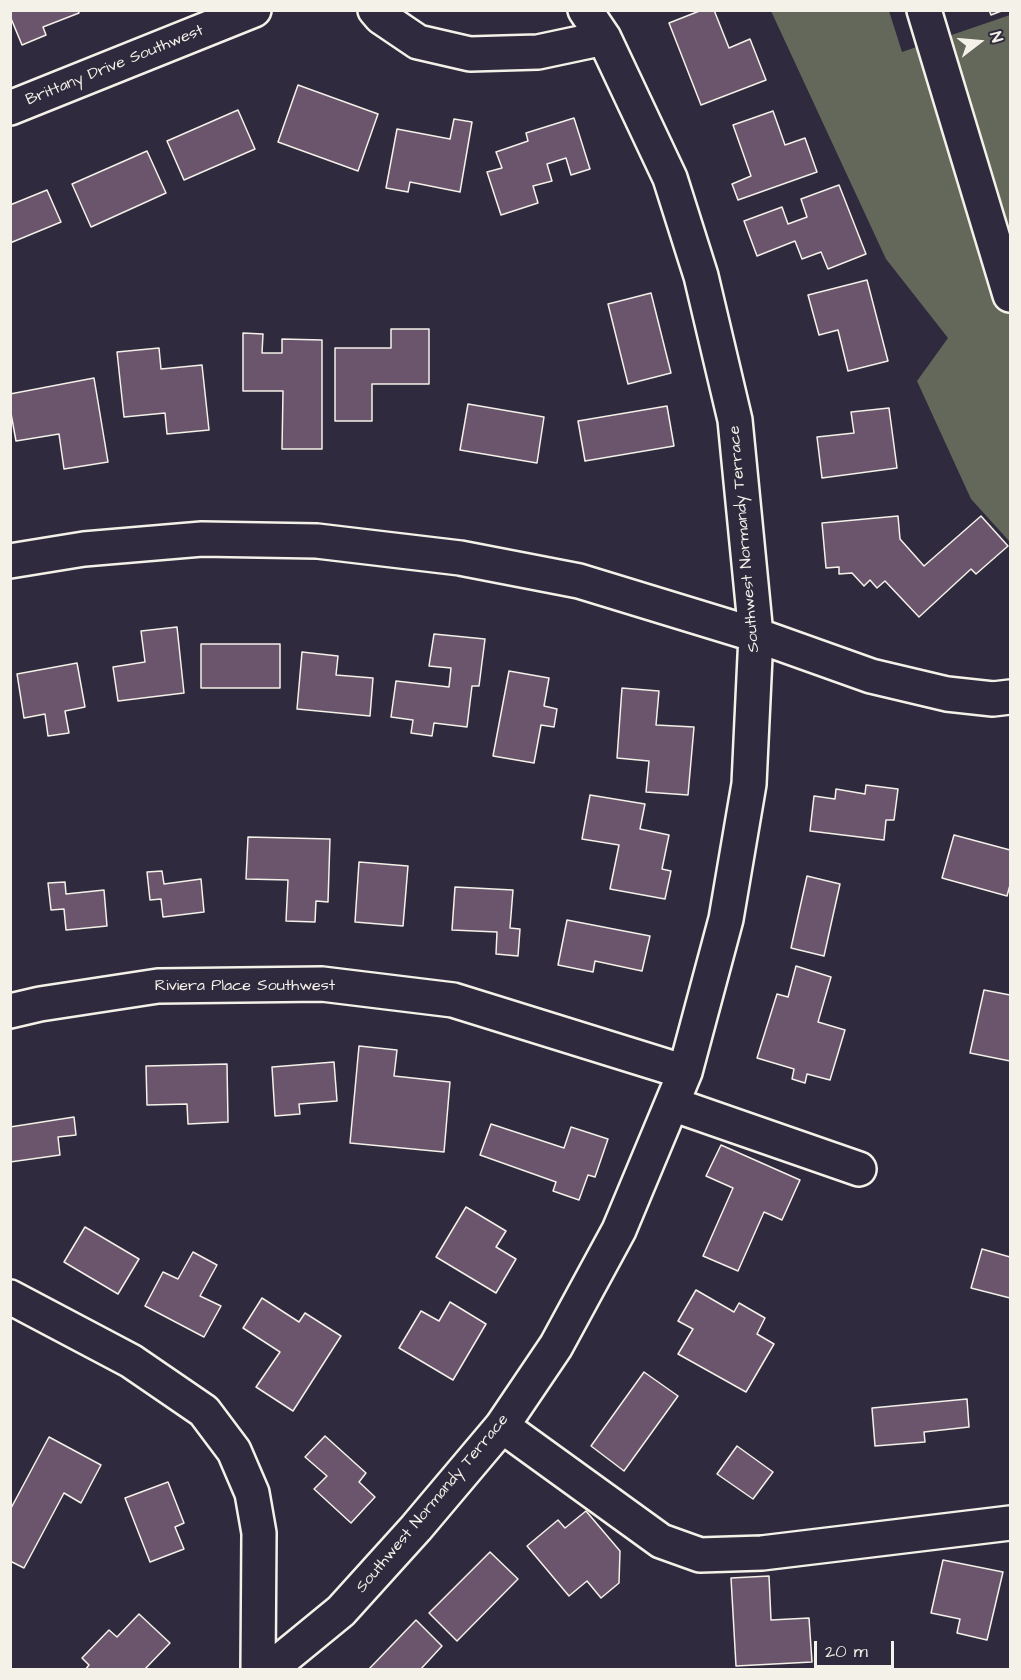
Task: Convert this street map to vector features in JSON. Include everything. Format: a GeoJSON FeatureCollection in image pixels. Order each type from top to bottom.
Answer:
{"type":"FeatureCollection","features":[{"type":"Feature","properties":{"kind":"street","name":"Brittany Drive Southwest"},"geometry":{"type":"LineString","coordinates":[[10,108],[254,10]]}},
{"type":"Feature","properties":{"kind":"street"},"geometry":{"type":"LineString","coordinates":[[375,10],[381,17],[418,42],[470,54],[538,52],[604,38]]}},
{"type":"Feature","properties":{"kind":"street","name":"Southwest Normandy Terrace"},"geometry":{"type":"LineString","coordinates":[[269,1670],[341,1611],[416,1528],[502,1426],[555,1346],[619,1230],[685,1072],[726,919],[749,784],[756,634],[735,420],[701,276],[670,178],[604,38],[585,10]]}},
{"type":"Feature","properties":{"kind":"street"},"geometry":{"type":"LineString","coordinates":[[924,10],[1011,295]]}},
{"type":"Feature","properties":{"kind":"street"},"geometry":{"type":"LineString","coordinates":[[10,561],[84,549],[202,539],[317,541],[460,558],[579,581],[756,634],[870,676],[947,694],[993,699],[1011,697]]}},
{"type":"Feature","properties":{"kind":"street","name":"Riviera Place Southwest"},"geometry":{"type":"LineString","coordinates":[[10,1011],[40,1004],[158,986],[322,984],[453,1000],[685,1072]]}},
{"type":"Feature","properties":{"kind":"street"},"geometry":{"type":"LineString","coordinates":[[672,1104],[860,1168]]}},
{"type":"Feature","properties":{"kind":"street"},"geometry":{"type":"LineString","coordinates":[[10,1297],[131,1361],[204,1411],[234,1451],[252,1493],[259,1533],[258,1670]]}},
{"type":"Feature","properties":{"kind":"street"},"geometry":{"type":"LineString","coordinates":[[502,1426],[661,1541],[700,1555],[762,1552],[1011,1523]]}},
{"type":"Feature","properties":{"kind":"green space"},"geometry":{"type":"Polygon","coordinates":[[[771,11],[889,11],[902,52],[1010,15],[1010,542],[971,499],[917,381],[948,338],[886,259],[771,11]]]}},
{"type":"Feature","properties":{"kind":"building"},"geometry":{"type":"Polygon","coordinates":[[[10,10],[78,10],[79,13],[43,27],[46,35],[22,45],[10,16],[10,10]]]}},
{"type":"Feature","properties":{"kind":"building"},"geometry":{"type":"Polygon","coordinates":[[[702,10],[714,10],[729,48],[750,39],[766,80],[701,105],[669,23],[702,10]]]}},
{"type":"Feature","properties":{"kind":"building"},"geometry":{"type":"Polygon","coordinates":[[[989,10],[1004,10],[991,15],[989,10]]]}},
{"type":"Feature","properties":{"kind":"building"},"geometry":{"type":"Polygon","coordinates":[[[298,85],[378,114],[358,171],[278,142],[298,85]]]}},
{"type":"Feature","properties":{"kind":"building"},"geometry":{"type":"Polygon","coordinates":[[[238,110],[255,149],[184,180],[167,141],[238,110]]]}},
{"type":"Feature","properties":{"kind":"building"},"geometry":{"type":"Polygon","coordinates":[[[773,111],[785,145],[805,138],[817,172],[738,200],[732,184],[751,176],[733,125],[773,111]]]}},
{"type":"Feature","properties":{"kind":"building"},"geometry":{"type":"Polygon","coordinates":[[[574,118],[590,169],[571,175],[566,158],[547,164],[552,181],[533,186],[538,203],[501,215],[487,172],[502,168],[496,152],[528,141],[526,133],[574,118]]]}},
{"type":"Feature","properties":{"kind":"building"},"geometry":{"type":"Polygon","coordinates":[[[454,119],[472,122],[460,192],[410,182],[408,192],[386,188],[397,129],[450,139],[454,119]]]}},
{"type":"Feature","properties":{"kind":"building"},"geometry":{"type":"Polygon","coordinates":[[[147,151],[166,193],[91,227],[72,184],[147,151]]]}},
{"type":"Feature","properties":{"kind":"building"},"geometry":{"type":"Polygon","coordinates":[[[839,185],[866,254],[828,269],[821,252],[802,259],[795,241],[757,256],[744,221],[782,207],[788,224],[807,217],[801,199],[839,185]]]}},
{"type":"Feature","properties":{"kind":"building"},"geometry":{"type":"Polygon","coordinates":[[[47,190],[61,222],[10,243],[10,205],[47,190]]]}},
{"type":"Feature","properties":{"kind":"building"},"geometry":{"type":"Polygon","coordinates":[[[867,280],[888,361],[848,371],[838,330],[819,335],[808,295],[867,280]]]}},
{"type":"Feature","properties":{"kind":"building"},"geometry":{"type":"Polygon","coordinates":[[[651,293],[671,373],[628,384],[608,304],[651,293]]]}},
{"type":"Feature","properties":{"kind":"building"},"geometry":{"type":"Polygon","coordinates":[[[391,329],[429,329],[429,384],[372,384],[372,421],[335,421],[335,348],[391,348],[391,329]]]}},
{"type":"Feature","properties":{"kind":"building"},"geometry":{"type":"Polygon","coordinates":[[[243,333],[263,334],[262,353],[282,353],[282,339],[322,340],[322,449],[282,449],[283,391],[243,391],[243,333]]]}},
{"type":"Feature","properties":{"kind":"building"},"geometry":{"type":"Polygon","coordinates":[[[159,348],[161,369],[202,365],[209,430],[167,434],[165,413],[124,417],[117,352],[159,348]]]}},
{"type":"Feature","properties":{"kind":"building"},"geometry":{"type":"Polygon","coordinates":[[[94,378],[108,462],[64,469],[59,434],[16,441],[10,394],[94,378]]]}},
{"type":"Feature","properties":{"kind":"building"},"geometry":{"type":"Polygon","coordinates":[[[468,404],[544,417],[537,463],[460,450],[468,404]]]}},
{"type":"Feature","properties":{"kind":"building"},"geometry":{"type":"Polygon","coordinates":[[[667,406],[674,446],[585,461],[578,421],[667,406]]]}},
{"type":"Feature","properties":{"kind":"building"},"geometry":{"type":"Polygon","coordinates":[[[889,408],[897,468],[822,478],[817,437],[854,433],[851,412],[889,408]]]}},
{"type":"Feature","properties":{"kind":"building"},"geometry":{"type":"Polygon","coordinates":[[[898,516],[900,539],[924,566],[981,516],[1008,546],[976,574],[971,569],[919,617],[885,581],[877,588],[870,580],[864,586],[852,573],[839,574],[839,567],[826,568],[822,523],[898,516]]]}},
{"type":"Feature","properties":{"kind":"building"},"geometry":{"type":"Polygon","coordinates":[[[177,627],[184,693],[118,701],[113,667],[145,662],[141,631],[177,627]]]}},
{"type":"Feature","properties":{"kind":"building"},"geometry":{"type":"Polygon","coordinates":[[[434,634],[485,639],[479,686],[472,686],[467,727],[434,723],[432,736],[411,733],[413,720],[391,717],[396,681],[449,687],[451,668],[429,666],[434,634]]]}},
{"type":"Feature","properties":{"kind":"building"},"geometry":{"type":"Polygon","coordinates":[[[201,644],[280,644],[280,688],[201,688],[201,644]]]}},
{"type":"Feature","properties":{"kind":"building"},"geometry":{"type":"Polygon","coordinates":[[[302,652],[338,656],[336,675],[373,678],[370,716],[297,709],[302,652]]]}},
{"type":"Feature","properties":{"kind":"building"},"geometry":{"type":"Polygon","coordinates":[[[77,663],[85,707],[65,711],[69,733],[48,736],[45,714],[24,718],[17,674],[77,663]]]}},
{"type":"Feature","properties":{"kind":"building"},"geometry":{"type":"Polygon","coordinates":[[[509,671],[549,678],[544,706],[557,709],[554,727],[541,725],[534,763],[493,756],[509,671]]]}},
{"type":"Feature","properties":{"kind":"building"},"geometry":{"type":"Polygon","coordinates":[[[622,688],[659,691],[656,725],[694,727],[688,795],[646,792],[649,761],[617,758],[622,688]]]}},
{"type":"Feature","properties":{"kind":"building"},"geometry":{"type":"Polygon","coordinates":[[[866,785],[898,789],[894,820],[886,820],[884,840],[810,831],[814,796],[835,799],[836,789],[865,794],[866,785]]]}},
{"type":"Feature","properties":{"kind":"building"},"geometry":{"type":"Polygon","coordinates":[[[590,795],[645,804],[640,829],[669,835],[662,869],[671,871],[665,899],[610,889],[619,845],[582,839],[590,795]]]}},
{"type":"Feature","properties":{"kind":"building"},"geometry":{"type":"Polygon","coordinates":[[[954,835],[1010,850],[1010,885],[1007,896],[942,878],[954,835]]]}},
{"type":"Feature","properties":{"kind":"building"},"geometry":{"type":"Polygon","coordinates":[[[248,837],[330,839],[328,902],[316,901],[315,922],[286,921],[288,880],[246,879],[248,837]]]}},
{"type":"Feature","properties":{"kind":"building"},"geometry":{"type":"Polygon","coordinates":[[[359,862],[408,866],[403,926],[355,922],[359,862]]]}},
{"type":"Feature","properties":{"kind":"building"},"geometry":{"type":"Polygon","coordinates":[[[162,871],[164,884],[201,879],[204,912],[163,917],[161,899],[150,900],[147,872],[162,871]]]}},
{"type":"Feature","properties":{"kind":"building"},"geometry":{"type":"Polygon","coordinates":[[[807,876],[840,884],[824,956],[791,948],[807,876]]]}},
{"type":"Feature","properties":{"kind":"building"},"geometry":{"type":"Polygon","coordinates":[[[65,882],[66,894],[104,890],[107,926],[66,930],[64,909],[51,910],[48,883],[65,882]]]}},
{"type":"Feature","properties":{"kind":"building"},"geometry":{"type":"Polygon","coordinates":[[[455,887],[513,890],[510,928],[520,929],[518,956],[496,954],[497,932],[452,930],[455,887]]]}},
{"type":"Feature","properties":{"kind":"building"},"geometry":{"type":"Polygon","coordinates":[[[567,920],[650,936],[642,971],[595,961],[593,972],[558,965],[567,920]]]}},
{"type":"Feature","properties":{"kind":"building"},"geometry":{"type":"Polygon","coordinates":[[[796,966],[831,977],[818,1022],[845,1030],[830,1080],[807,1074],[805,1083],[792,1079],[794,1069],[757,1058],[777,994],[788,997],[796,966]]]}},
{"type":"Feature","properties":{"kind":"building"},"geometry":{"type":"Polygon","coordinates":[[[984,990],[1010,995],[1010,1061],[970,1053],[984,990]]]}},
{"type":"Feature","properties":{"kind":"building"},"geometry":{"type":"Polygon","coordinates":[[[359,1046],[397,1050],[394,1076],[450,1082],[444,1152],[350,1143],[359,1046]]]}},
{"type":"Feature","properties":{"kind":"building"},"geometry":{"type":"Polygon","coordinates":[[[334,1062],[337,1101],[299,1104],[300,1114],[275,1116],[272,1067],[334,1062]]]}},
{"type":"Feature","properties":{"kind":"building"},"geometry":{"type":"Polygon","coordinates":[[[227,1064],[228,1122],[188,1124],[187,1104],[147,1105],[146,1066],[227,1064]]]}},
{"type":"Feature","properties":{"kind":"building"},"geometry":{"type":"Polygon","coordinates":[[[74,1117],[76,1135],[58,1137],[60,1155],[10,1162],[10,1127],[74,1117]]]}},
{"type":"Feature","properties":{"kind":"building"},"geometry":{"type":"Polygon","coordinates":[[[491,1124],[564,1148],[571,1127],[608,1139],[595,1177],[588,1175],[579,1200],[553,1191],[556,1182],[480,1155],[491,1124]]]}},
{"type":"Feature","properties":{"kind":"building"},"geometry":{"type":"Polygon","coordinates":[[[721,1145],[800,1180],[782,1220],[764,1212],[738,1271],[703,1256],[733,1188],[706,1176],[721,1145]]]}},
{"type":"Feature","properties":{"kind":"building"},"geometry":{"type":"Polygon","coordinates":[[[466,1207],[506,1231],[496,1247],[516,1259],[496,1293],[436,1257],[466,1207]]]}},
{"type":"Feature","properties":{"kind":"building"},"geometry":{"type":"Polygon","coordinates":[[[85,1227],[139,1259],[118,1294],[64,1262],[85,1227]]]}},
{"type":"Feature","properties":{"kind":"building"},"geometry":{"type":"Polygon","coordinates":[[[982,1249],[1010,1257],[1010,1298],[971,1288],[982,1249]]]}},
{"type":"Feature","properties":{"kind":"building"},"geometry":{"type":"Polygon","coordinates":[[[193,1252],[217,1265],[200,1296],[221,1306],[204,1337],[145,1306],[163,1272],[178,1279],[193,1252]]]}},
{"type":"Feature","properties":{"kind":"building"},"geometry":{"type":"Polygon","coordinates":[[[696,1290],[734,1312],[739,1303],[765,1318],[757,1334],[774,1344],[746,1392],[678,1354],[693,1329],[678,1321],[696,1290]]]}},
{"type":"Feature","properties":{"kind":"building"},"geometry":{"type":"Polygon","coordinates":[[[262,1298],[299,1322],[305,1313],[341,1336],[293,1411],[256,1387],[280,1352],[243,1328],[262,1298]]]}},
{"type":"Feature","properties":{"kind":"building"},"geometry":{"type":"Polygon","coordinates":[[[450,1302],[486,1324],[453,1380],[399,1348],[421,1311],[439,1321],[450,1302]]]}},
{"type":"Feature","properties":{"kind":"building"},"geometry":{"type":"Polygon","coordinates":[[[644,1372],[678,1396],[624,1471],[591,1446],[644,1372]]]}},
{"type":"Feature","properties":{"kind":"building"},"geometry":{"type":"Polygon","coordinates":[[[967,1399],[969,1427],[924,1432],[925,1442],[875,1446],[872,1408],[967,1399]]]}},
{"type":"Feature","properties":{"kind":"building"},"geometry":{"type":"Polygon","coordinates":[[[325,1436],[366,1473],[359,1482],[375,1497],[351,1523],[314,1489],[327,1476],[305,1457],[325,1436]]]}},
{"type":"Feature","properties":{"kind":"building"},"geometry":{"type":"Polygon","coordinates":[[[49,1437],[101,1465],[81,1503],[64,1493],[24,1568],[10,1561],[10,1510],[49,1437]]]}},
{"type":"Feature","properties":{"kind":"building"},"geometry":{"type":"Polygon","coordinates":[[[737,1446],[773,1472],[753,1499],[717,1474],[737,1446]]]}},
{"type":"Feature","properties":{"kind":"building"},"geometry":{"type":"Polygon","coordinates":[[[168,1482],[184,1523],[175,1527],[184,1549],[150,1562],[125,1498],[168,1482]]]}},
{"type":"Feature","properties":{"kind":"building"},"geometry":{"type":"Polygon","coordinates":[[[586,1511],[620,1551],[619,1583],[601,1598],[587,1581],[569,1596],[527,1546],[558,1520],[565,1528],[586,1511]]]}},
{"type":"Feature","properties":{"kind":"building"},"geometry":{"type":"Polygon","coordinates":[[[490,1552],[518,1579],[457,1641],[429,1613],[490,1552]]]}},
{"type":"Feature","properties":{"kind":"building"},"geometry":{"type":"Polygon","coordinates":[[[943,1560],[1003,1572],[987,1640],[957,1633],[960,1619],[931,1613],[943,1560]]]}},
{"type":"Feature","properties":{"kind":"building"},"geometry":{"type":"Polygon","coordinates":[[[769,1576],[771,1620],[809,1618],[812,1662],[736,1666],[731,1578],[769,1576]]]}},
{"type":"Feature","properties":{"kind":"building"},"geometry":{"type":"Polygon","coordinates":[[[139,1614],[170,1643],[144,1670],[85,1670],[89,1665],[82,1658],[109,1630],[117,1637],[139,1614]]]}},
{"type":"Feature","properties":{"kind":"building"},"geometry":{"type":"Polygon","coordinates":[[[416,1620],[442,1646],[420,1670],[368,1670],[416,1620]]]}}]}
